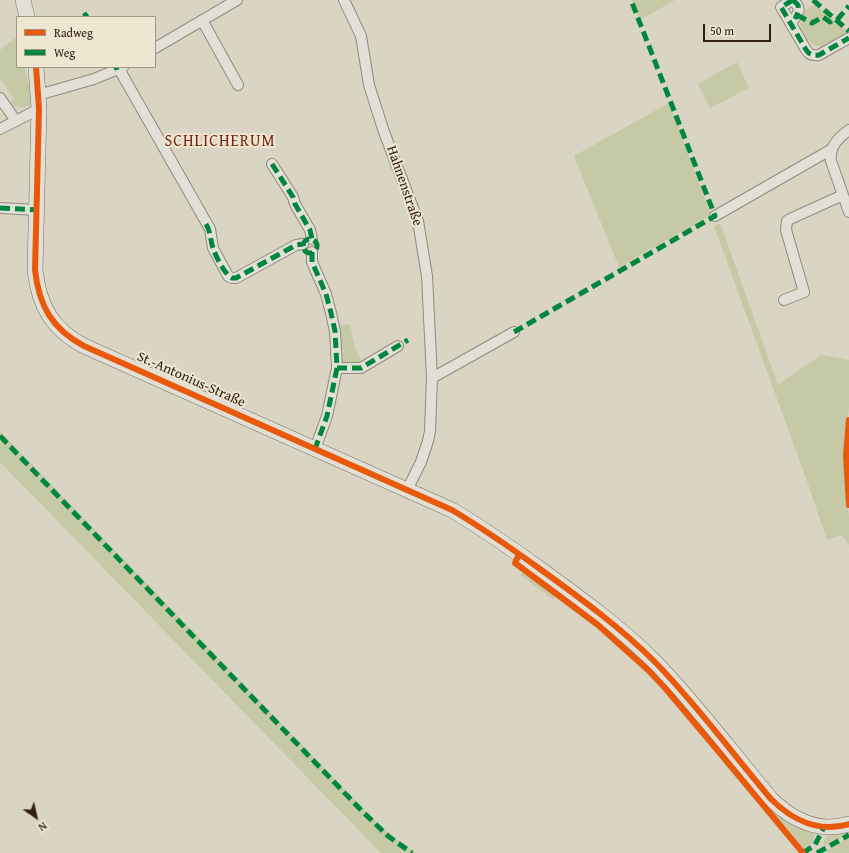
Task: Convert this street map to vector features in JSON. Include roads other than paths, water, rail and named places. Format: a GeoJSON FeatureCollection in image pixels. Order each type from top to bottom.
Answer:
{"type":"FeatureCollection","features":[{"type":"Feature","properties":{"kind":"street"},"geometry":{"type":"LineString","coordinates":[[23,0],[27,16]]}},
{"type":"Feature","properties":{"kind":"street"},"geometry":{"type":"LineString","coordinates":[[156,47],[237,0]]}},
{"type":"Feature","properties":{"kind":"street","name":"Hahnenstraße"},"geometry":{"type":"LineString","coordinates":[[344,0],[359,30],[369,85],[384,132],[418,220],[427,276],[432,378],[430,431],[421,462],[407,490]]}},
{"type":"Feature","properties":{"kind":"street"},"geometry":{"type":"LineString","coordinates":[[793,0],[781,7],[807,52],[812,55],[819,55],[849,38]]}},
{"type":"Feature","properties":{"kind":"street"},"geometry":{"type":"LineString","coordinates":[[202,20],[238,85]]}},
{"type":"Feature","properties":{"kind":"street","name":"St.-Antonius-Straße"},"geometry":{"type":"LineString","coordinates":[[36,68],[38,102],[35,270],[42,303],[49,316],[66,334],[84,346],[452,510],[473,522],[550,576],[606,618],[655,662],[771,798],[783,810],[803,822],[813,825],[829,827],[849,824]]}},
{"type":"Feature","properties":{"kind":"street"},"geometry":{"type":"LineString","coordinates":[[0,129],[16,121],[38,102],[121,68],[210,229],[213,248],[228,276],[236,278],[296,245],[303,244],[306,240],[312,239]]}},
{"type":"Feature","properties":{"kind":"street"},"geometry":{"type":"LineString","coordinates":[[0,98],[16,121]]}},
{"type":"Feature","properties":{"kind":"street"},"geometry":{"type":"LineString","coordinates":[[849,130],[838,139],[832,149],[831,161],[849,212]]}},
{"type":"Feature","properties":{"kind":"street"},"geometry":{"type":"LineString","coordinates":[[715,216],[832,149]]}},
{"type":"Feature","properties":{"kind":"street"},"geometry":{"type":"LineString","coordinates":[[272,164],[293,197],[295,204],[310,230],[312,239],[316,242],[316,250],[312,252],[306,251],[303,244]]}},
{"type":"Feature","properties":{"kind":"street"},"geometry":{"type":"LineString","coordinates":[[784,300],[804,292],[786,230],[787,221],[843,195]]}},
{"type":"Feature","properties":{"kind":"street"},"geometry":{"type":"LineString","coordinates":[[0,208],[37,210]]}},
{"type":"Feature","properties":{"kind":"street"},"geometry":{"type":"LineString","coordinates":[[312,252],[312,262],[326,294],[331,313],[335,333],[337,368],[327,416],[315,449]]}},
{"type":"Feature","properties":{"kind":"street"},"geometry":{"type":"LineString","coordinates":[[432,378],[514,332]]}},
{"type":"Feature","properties":{"kind":"street"},"geometry":{"type":"LineString","coordinates":[[337,368],[361,368],[398,346]]}},
{"type":"Feature","properties":{"kind":"district","name":"SCHLICHERUM"},"geometry":{"type":"Point","coordinates":[220,142]}}]}
